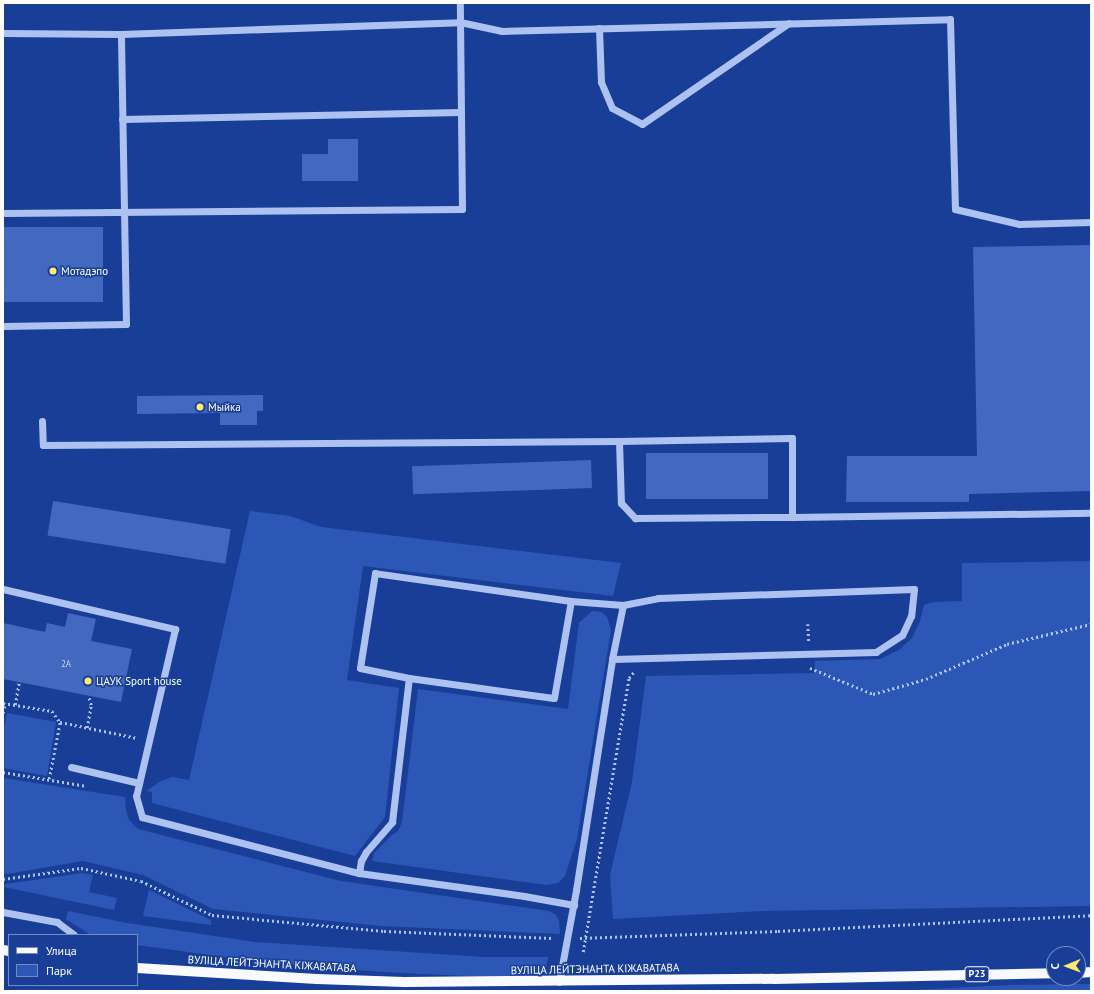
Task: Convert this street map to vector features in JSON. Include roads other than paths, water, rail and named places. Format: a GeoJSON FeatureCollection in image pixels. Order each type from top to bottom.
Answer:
{"type":"FeatureCollection","features":[{"type":"Feature","properties":{"kind":"main road","name":"ВУЛІЦА ЛЕЙТЭНАНТА КІЖАВАТАВА"},"geometry":{"type":"LineString","coordinates":[[138,968],[325,980],[404,982],[559,982],[1046,973]]}},
{"type":"Feature","properties":{"kind":"lane"},"geometry":{"type":"LineString","coordinates":[[3,213],[462,209],[460,3]]}},
{"type":"Feature","properties":{"kind":"lane"},"geometry":{"type":"LineString","coordinates":[[3,33],[121,34],[460,22],[502,31],[950,18],[956,209],[1019,224],[1091,222]]}},
{"type":"Feature","properties":{"kind":"lane"},"geometry":{"type":"LineString","coordinates":[[599,28],[601,82],[612,108],[642,124],[789,23]]}},
{"type":"Feature","properties":{"kind":"lane"},"geometry":{"type":"LineString","coordinates":[[3,326],[126,324],[121,34]]}},
{"type":"Feature","properties":{"kind":"lane"},"geometry":{"type":"LineString","coordinates":[[122,119],[461,112]]}},
{"type":"Feature","properties":{"kind":"lane"},"geometry":{"type":"LineString","coordinates":[[42,421],[43,445],[619,441],[792,438],[792,517]]}},
{"type":"Feature","properties":{"kind":"lane"},"geometry":{"type":"LineString","coordinates":[[619,441],[622,503],[634,518],[1091,513]]}},
{"type":"Feature","properties":{"kind":"lane"},"geometry":{"type":"LineString","coordinates":[[571,601],[554,698],[410,678],[360,668],[376,573],[571,601],[623,605],[658,598],[914,589],[911,616],[902,635],[876,652],[612,659]]}},
{"type":"Feature","properties":{"kind":"lane"},"geometry":{"type":"LineString","coordinates":[[3,589],[175,629],[136,796],[142,817],[359,873],[524,896],[574,905]]}},
{"type":"Feature","properties":{"kind":"lane"},"geometry":{"type":"LineString","coordinates":[[559,982],[574,905],[612,659],[623,605]]}},
{"type":"Feature","properties":{"kind":"lane"},"geometry":{"type":"LineString","coordinates":[[359,873],[366,852],[392,822],[410,678]]}},
{"type":"Feature","properties":{"kind":"lane"},"geometry":{"type":"LineString","coordinates":[[71,767],[139,784]]}},
{"type":"Feature","properties":{"kind":"lane"},"geometry":{"type":"LineString","coordinates":[[3,912],[57,922],[73,934]]}},
{"type":"Feature","properties":{"kind":"place","name":"Мотадэпо"},"geometry":{"type":"Point","coordinates":[53,271]}},
{"type":"Feature","properties":{"kind":"place","name":"Мыйка"},"geometry":{"type":"Point","coordinates":[200,407]}},
{"type":"Feature","properties":{"kind":"place","name":"ЦАУК Sport house"},"geometry":{"type":"Point","coordinates":[88,681]}}]}
